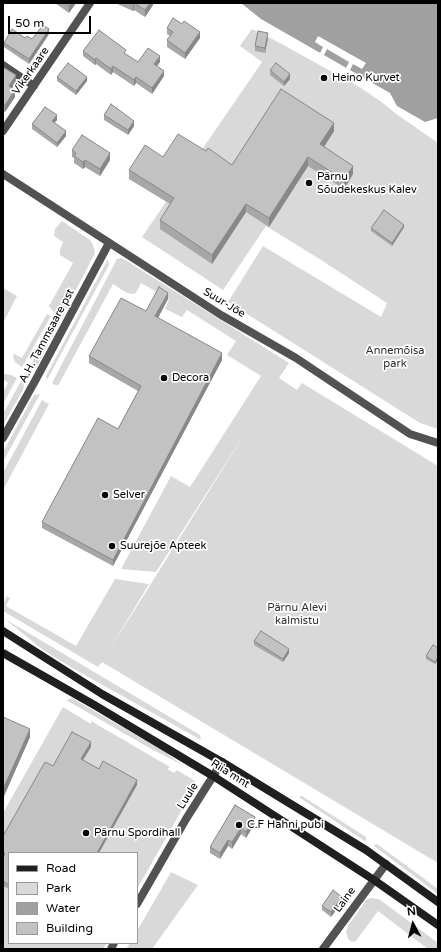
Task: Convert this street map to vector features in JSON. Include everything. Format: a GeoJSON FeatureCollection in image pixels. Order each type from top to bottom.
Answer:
{"type":"FeatureCollection","features":[{"type":"Feature","properties":{"kind":"main road","name":"Riia mnt"},"geometry":{"type":"LineString","coordinates":[[3,631],[102,694],[222,762],[366,850],[438,902]]}},
{"type":"Feature","properties":{"kind":"main road","name":"Riia mnt"},"geometry":{"type":"LineString","coordinates":[[3,653],[96,706],[213,776],[374,880],[438,925]]}},
{"type":"Feature","properties":{"kind":"street","name":"Vikerkaare"},"geometry":{"type":"LineString","coordinates":[[3,131],[90,3]]}},
{"type":"Feature","properties":{"kind":"street"},"geometry":{"type":"LineString","coordinates":[[3,65],[34,86]]}},
{"type":"Feature","properties":{"kind":"street","name":"Suur-Jõe"},"geometry":{"type":"LineString","coordinates":[[3,174],[221,315],[296,358],[410,434],[438,443]]}},
{"type":"Feature","properties":{"kind":"street","name":"A.H. Tammsaare pst"},"geometry":{"type":"LineString","coordinates":[[3,438],[109,243]]}},
{"type":"Feature","properties":{"kind":"street","name":"Luule"},"geometry":{"type":"LineString","coordinates":[[138,902],[178,833],[222,762]]}},
{"type":"Feature","properties":{"kind":"street","name":"Laine"},"geometry":{"type":"LineString","coordinates":[[323,949],[386,864]]}},
{"type":"Feature","properties":{"kind":"green space","name":"Pärnu Sõudekeskus Kalev"},"geometry":{"type":"Polygon","coordinates":[[[252,29],[361,88],[438,143],[438,429],[420,423],[228,302],[263,246],[381,317],[387,303],[318,258],[266,226],[223,290],[142,237],[262,62],[240,46],[252,29]]]}},
{"type":"Feature","properties":{"kind":"green space"},"geometry":{"type":"Polygon","coordinates":[[[62,221],[90,240],[95,253],[36,368],[28,370],[57,316],[49,306],[73,263],[60,255],[63,242],[54,236],[55,229],[62,221]]]}},
{"type":"Feature","properties":{"kind":"green space","name":"Pärnu Alevi kalmistu"},"geometry":{"type":"Polygon","coordinates":[[[122,258],[289,363],[279,378],[297,390],[302,383],[438,466],[438,863],[102,662],[98,667],[3,611],[3,604],[7,596],[10,598],[6,606],[76,646],[115,579],[149,584],[107,654],[249,427],[156,572],[121,569],[171,476],[190,487],[261,376],[227,355],[236,341],[187,310],[182,317],[165,309],[169,299],[141,283],[136,293],[133,294],[127,293],[113,284],[59,384],[55,385],[52,383],[117,259],[122,258]]]}},
{"type":"Feature","properties":{"kind":"green space"},"geometry":{"type":"Polygon","coordinates":[[[108,259],[109,265],[47,380],[47,374],[108,259]]]}},
{"type":"Feature","properties":{"kind":"green space"},"geometry":{"type":"Polygon","coordinates":[[[3,288],[17,296],[3,323],[3,288]]]}},
{"type":"Feature","properties":{"kind":"green space"},"geometry":{"type":"Polygon","coordinates":[[[47,314],[51,316],[22,367],[15,362],[13,356],[14,354],[22,358],[47,314]]]}},
{"type":"Feature","properties":{"kind":"green space"},"geometry":{"type":"Polygon","coordinates":[[[5,374],[17,378],[3,404],[3,392],[8,383],[3,379],[3,375],[5,374]]]}},
{"type":"Feature","properties":{"kind":"green space"},"geometry":{"type":"Polygon","coordinates":[[[21,381],[24,386],[23,390],[3,425],[3,414],[21,381]]]}},
{"type":"Feature","properties":{"kind":"green space"},"geometry":{"type":"Polygon","coordinates":[[[40,394],[3,462],[3,452],[34,395],[40,394]]]}},
{"type":"Feature","properties":{"kind":"green space"},"geometry":{"type":"Polygon","coordinates":[[[42,400],[49,404],[3,490],[3,473],[42,400]]]}},
{"type":"Feature","properties":{"kind":"green space"},"geometry":{"type":"Polygon","coordinates":[[[5,619],[200,735],[201,740],[43,650],[5,619]]]}},
{"type":"Feature","properties":{"kind":"green space"},"geometry":{"type":"Polygon","coordinates":[[[72,698],[165,752],[182,765],[66,700],[72,698]]]}},
{"type":"Feature","properties":{"kind":"green space","name":"Pärnu Spordihall"},"geometry":{"type":"Polygon","coordinates":[[[63,707],[91,724],[91,721],[170,767],[167,769],[174,773],[177,770],[195,781],[196,785],[138,887],[138,852],[8,852],[8,944],[106,944],[103,949],[3,949],[3,813],[63,707]]]}},
{"type":"Feature","properties":{"kind":"green space"},"geometry":{"type":"Polygon","coordinates":[[[302,796],[366,837],[366,842],[299,797],[302,796]]]}},
{"type":"Feature","properties":{"kind":"green space"},"geometry":{"type":"Polygon","coordinates":[[[377,844],[438,889],[438,894],[374,846],[377,844]]]}},
{"type":"Feature","properties":{"kind":"green space"},"geometry":{"type":"Polygon","coordinates":[[[171,872],[198,885],[152,949],[126,949],[129,944],[138,944],[138,929],[171,872]]]}},
{"type":"Feature","properties":{"kind":"green space"},"geometry":{"type":"Polygon","coordinates":[[[367,899],[379,899],[438,943],[438,949],[428,949],[378,911],[356,941],[352,942],[348,939],[346,931],[348,926],[367,899]]]}},
{"type":"Feature","properties":{"kind":"water"},"geometry":{"type":"Polygon","coordinates":[[[241,3],[438,3],[438,118],[425,122],[397,106],[390,93],[261,19],[241,3]]]}},
{"type":"Feature","properties":{"kind":"pier"},"geometry":{"type":"Polygon","coordinates":[[[318,36],[366,63],[362,69],[353,64],[350,70],[346,68],[349,62],[327,49],[324,55],[320,53],[323,47],[315,42],[318,36]]]}},
{"type":"Feature","properties":{"kind":"building"},"geometry":{"type":"Polygon","coordinates":[[[134,3],[150,3],[145,10],[134,3]]]}},
{"type":"Feature","properties":{"kind":"building"},"geometry":{"type":"Polygon","coordinates":[[[173,18],[182,24],[184,21],[200,32],[185,53],[167,40],[173,32],[167,28],[173,18]]]}},
{"type":"Feature","properties":{"kind":"building"},"geometry":{"type":"Polygon","coordinates":[[[43,25],[49,29],[29,59],[4,43],[12,29],[25,38],[27,36],[32,39],[43,25]]]}},
{"type":"Feature","properties":{"kind":"building"},"geometry":{"type":"Polygon","coordinates":[[[99,30],[126,50],[124,53],[138,62],[148,48],[160,56],[154,64],[164,71],[152,88],[136,77],[134,80],[113,66],[111,69],[83,51],[99,30]]]}},
{"type":"Feature","properties":{"kind":"building"},"geometry":{"type":"Polygon","coordinates":[[[258,31],[268,33],[265,48],[255,46],[258,31]]]}},
{"type":"Feature","properties":{"kind":"building"},"geometry":{"type":"Polygon","coordinates":[[[68,63],[87,77],[76,91],[57,77],[68,63]]]}},
{"type":"Feature","properties":{"kind":"building"},"geometry":{"type":"Polygon","coordinates":[[[276,63],[290,74],[284,82],[270,70],[276,63]]]}},
{"type":"Feature","properties":{"kind":"building"},"geometry":{"type":"Polygon","coordinates":[[[3,67],[16,75],[9,86],[15,90],[5,105],[3,104],[3,67]]]}},
{"type":"Feature","properties":{"kind":"building"},"geometry":{"type":"Polygon","coordinates":[[[281,89],[334,123],[320,144],[353,166],[344,180],[308,157],[269,218],[246,204],[212,255],[160,220],[174,198],[129,170],[145,145],[163,157],[178,134],[206,151],[208,148],[232,165],[281,89]]]}},
{"type":"Feature","properties":{"kind":"building"},"geometry":{"type":"Polygon","coordinates":[[[111,104],[134,121],[128,130],[104,115],[111,104]]]}},
{"type":"Feature","properties":{"kind":"building"},"geometry":{"type":"Polygon","coordinates":[[[45,107],[57,115],[52,121],[66,131],[57,143],[32,124],[45,107]]]}},
{"type":"Feature","properties":{"kind":"building"},"geometry":{"type":"Polygon","coordinates":[[[82,135],[110,153],[100,169],[85,160],[83,162],[74,156],[76,153],[72,150],[82,135]]]}},
{"type":"Feature","properties":{"kind":"building"},"geometry":{"type":"Polygon","coordinates":[[[384,210],[404,225],[392,243],[371,228],[384,210]]]}},
{"type":"Feature","properties":{"kind":"building"},"geometry":{"type":"Polygon","coordinates":[[[159,287],[168,293],[155,316],[222,353],[113,560],[42,522],[98,418],[118,429],[141,386],[89,356],[121,298],[146,311],[159,287]]]}},
{"type":"Feature","properties":{"kind":"building"},"geometry":{"type":"Polygon","coordinates":[[[261,631],[289,649],[283,659],[254,641],[261,631]]]}},
{"type":"Feature","properties":{"kind":"building"},"geometry":{"type":"Polygon","coordinates":[[[433,645],[438,648],[438,657],[435,662],[426,656],[433,645]]]}},
{"type":"Feature","properties":{"kind":"building"},"geometry":{"type":"Polygon","coordinates":[[[3,717],[30,729],[4,787],[3,787],[3,717]]]}},
{"type":"Feature","properties":{"kind":"building"},"geometry":{"type":"Polygon","coordinates":[[[72,732],[91,742],[81,759],[99,769],[103,761],[137,780],[98,852],[8,852],[8,884],[3,881],[3,857],[5,854],[3,852],[3,836],[45,762],[53,766],[72,732]]]}},
{"type":"Feature","properties":{"kind":"building"},"geometry":{"type":"Polygon","coordinates":[[[235,805],[255,817],[246,832],[241,828],[232,842],[228,840],[220,853],[210,847],[235,805]]]}},
{"type":"Feature","properties":{"kind":"building"},"geometry":{"type":"Polygon","coordinates":[[[333,890],[342,897],[331,912],[322,906],[333,890]]]}},
{"type":"Feature","properties":{"kind":"place","name":"Heino Kurvet"},"geometry":{"type":"Point","coordinates":[324,78]}},
{"type":"Feature","properties":{"kind":"place","name":"Pärnu Sõudekeskus Kalev"},"geometry":{"type":"Point","coordinates":[309,183]}},
{"type":"Feature","properties":{"kind":"place","name":"Decora"},"geometry":{"type":"Point","coordinates":[164,378]}},
{"type":"Feature","properties":{"kind":"place","name":"Selver"},"geometry":{"type":"Point","coordinates":[105,495]}},
{"type":"Feature","properties":{"kind":"place","name":"Suurejõe Apteek"},"geometry":{"type":"Point","coordinates":[112,546]}},
{"type":"Feature","properties":{"kind":"place","name":"C.F Hahni pubi"},"geometry":{"type":"Point","coordinates":[239,825]}},
{"type":"Feature","properties":{"kind":"place","name":"Pärnu Spordihall"},"geometry":{"type":"Point","coordinates":[86,833]}},
{"type":"Feature","properties":{"kind":"park label","name":"Annemõisa park"},"geometry":{"type":"Point","coordinates":[395,357]}}]}
